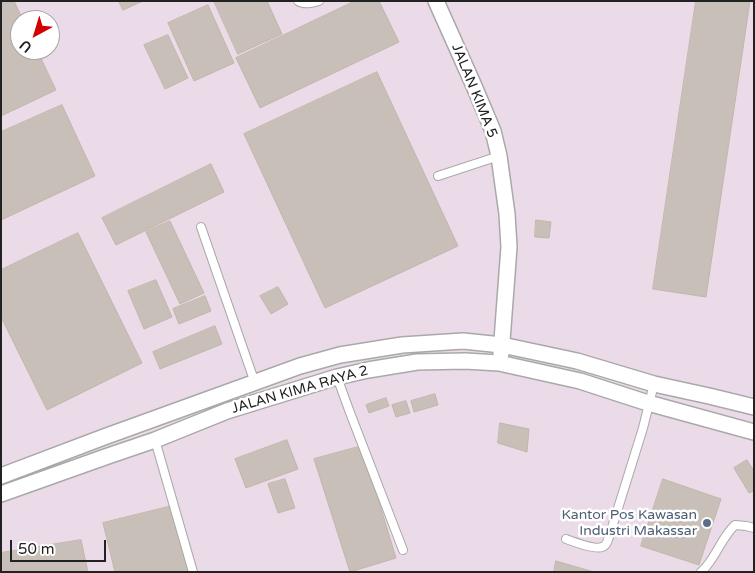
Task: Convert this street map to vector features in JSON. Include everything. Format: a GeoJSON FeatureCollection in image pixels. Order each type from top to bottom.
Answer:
{"type":"FeatureCollection","features":[{"type":"Feature","properties":{"kind":"street","name":"JALAN KIMA 5"},"geometry":{"type":"LineString","coordinates":[[436,1],[485,113],[499,156],[507,214],[509,247],[499,363]]}},
{"type":"Feature","properties":{"kind":"street","name":"JALAN KIMA RAYA 2"},"geometry":{"type":"LineString","coordinates":[[1,476],[300,366],[340,356],[402,345],[463,341],[502,345],[577,361],[654,384],[754,407]]}},
{"type":"Feature","properties":{"kind":"street","name":"JALAN KIMA RAYA 2"},"geometry":{"type":"LineString","coordinates":[[1,494],[154,440],[227,411],[337,377],[417,362],[466,361],[499,363],[580,381],[648,403],[754,432]]}},
{"type":"Feature","properties":{"kind":"lane"},"geometry":{"type":"LineString","coordinates":[[298,1],[300,3],[310,3],[319,1]]}},
{"type":"Feature","properties":{"kind":"lane"},"geometry":{"type":"LineString","coordinates":[[438,176],[499,156]]}},
{"type":"Feature","properties":{"kind":"lane"},"geometry":{"type":"LineString","coordinates":[[201,228],[255,382]]}},
{"type":"Feature","properties":{"kind":"lane"},"geometry":{"type":"LineString","coordinates":[[337,377],[403,550]]}},
{"type":"Feature","properties":{"kind":"lane"},"geometry":{"type":"LineString","coordinates":[[566,539],[596,548],[602,547],[607,542],[643,428],[654,384]]}},
{"type":"Feature","properties":{"kind":"lane"},"geometry":{"type":"LineString","coordinates":[[221,395],[227,411]]}},
{"type":"Feature","properties":{"kind":"lane"},"geometry":{"type":"LineString","coordinates":[[154,440],[193,572]]}},
{"type":"Feature","properties":{"kind":"lane"},"geometry":{"type":"LineString","coordinates":[[35,464],[45,478]]}},
{"type":"Feature","properties":{"kind":"lane"},"geometry":{"type":"LineString","coordinates":[[701,572],[709,565],[719,545],[735,525],[754,528]]}},
{"type":"Feature","properties":{"kind":"shaded area"},"geometry":{"type":"Polygon","coordinates":[[[1,1],[754,1],[754,572],[1,572],[1,1]]]}},
{"type":"Feature","properties":{"kind":"building"},"geometry":{"type":"Polygon","coordinates":[[[1,1],[14,1],[18,10],[10,10],[10,60],[42,60],[56,90],[1,116],[1,1]]]}},
{"type":"Feature","properties":{"kind":"building"},"geometry":{"type":"Polygon","coordinates":[[[119,1],[143,1],[123,10],[119,1]]]}},
{"type":"Feature","properties":{"kind":"building"},"geometry":{"type":"Polygon","coordinates":[[[214,1],[267,1],[282,34],[238,54],[214,1]]]}},
{"type":"Feature","properties":{"kind":"building"},"geometry":{"type":"Polygon","coordinates":[[[355,1],[379,1],[399,42],[260,108],[236,58],[355,1]]]}},
{"type":"Feature","properties":{"kind":"building"},"geometry":{"type":"Polygon","coordinates":[[[696,1],[750,1],[706,297],[653,289],[696,1]]]}},
{"type":"Feature","properties":{"kind":"building"},"geometry":{"type":"Polygon","coordinates":[[[208,5],[234,63],[194,81],[168,23],[208,5]]]}},
{"type":"Feature","properties":{"kind":"building"},"geometry":{"type":"Polygon","coordinates":[[[168,35],[188,78],[165,89],[144,45],[168,35]]]}},
{"type":"Feature","properties":{"kind":"building"},"geometry":{"type":"Polygon","coordinates":[[[377,72],[458,246],[325,308],[244,134],[377,72]]]}},
{"type":"Feature","properties":{"kind":"building"},"geometry":{"type":"Polygon","coordinates":[[[62,105],[95,176],[1,220],[1,132],[62,105]]]}},
{"type":"Feature","properties":{"kind":"building"},"geometry":{"type":"Polygon","coordinates":[[[211,164],[224,192],[116,245],[102,218],[211,164]]]}},
{"type":"Feature","properties":{"kind":"building"},"geometry":{"type":"Polygon","coordinates":[[[536,220],[551,222],[549,238],[535,237],[536,220]]]}},
{"type":"Feature","properties":{"kind":"building"},"geometry":{"type":"Polygon","coordinates":[[[170,221],[204,293],[180,304],[146,232],[170,221]]]}},
{"type":"Feature","properties":{"kind":"building"},"geometry":{"type":"Polygon","coordinates":[[[78,233],[142,363],[47,410],[1,317],[1,270],[78,233]]]}},
{"type":"Feature","properties":{"kind":"building"},"geometry":{"type":"Polygon","coordinates":[[[156,280],[172,317],[144,329],[128,291],[156,280]]]}},
{"type":"Feature","properties":{"kind":"building"},"geometry":{"type":"Polygon","coordinates":[[[278,287],[288,304],[271,314],[260,296],[278,287]]]}},
{"type":"Feature","properties":{"kind":"building"},"geometry":{"type":"Polygon","coordinates":[[[205,296],[211,311],[179,324],[173,309],[205,296]]]}},
{"type":"Feature","properties":{"kind":"building"},"geometry":{"type":"Polygon","coordinates":[[[215,326],[222,344],[160,369],[153,352],[215,326]]]}},
{"type":"Feature","properties":{"kind":"building"},"geometry":{"type":"Polygon","coordinates":[[[435,394],[438,405],[414,412],[411,401],[435,394]]]}},
{"type":"Feature","properties":{"kind":"building"},"geometry":{"type":"Polygon","coordinates":[[[386,398],[389,406],[369,413],[366,405],[386,398]]]}},
{"type":"Feature","properties":{"kind":"building"},"geometry":{"type":"Polygon","coordinates":[[[406,401],[410,413],[396,417],[392,405],[406,401]]]}},
{"type":"Feature","properties":{"kind":"building"},"geometry":{"type":"Polygon","coordinates":[[[500,423],[529,429],[527,452],[498,443],[500,423]]]}},
{"type":"Feature","properties":{"kind":"building"},"geometry":{"type":"Polygon","coordinates":[[[287,440],[298,469],[246,488],[235,459],[287,440]]]}},
{"type":"Feature","properties":{"kind":"building"},"geometry":{"type":"Polygon","coordinates":[[[362,446],[396,558],[350,572],[314,459],[362,446]]]}},
{"type":"Feature","properties":{"kind":"building"},"geometry":{"type":"Polygon","coordinates":[[[747,460],[754,471],[754,491],[749,493],[734,468],[747,460]]]}},
{"type":"Feature","properties":{"kind":"building"},"geometry":{"type":"Polygon","coordinates":[[[285,479],[295,508],[278,513],[268,484],[285,479]]]}},
{"type":"Feature","properties":{"kind":"building"},"geometry":{"type":"Polygon","coordinates":[[[663,479],[721,499],[699,565],[641,546],[663,479]]]}},
{"type":"Feature","properties":{"kind":"building"},"geometry":{"type":"Polygon","coordinates":[[[172,506],[189,572],[115,572],[103,523],[172,506]]]}},
{"type":"Feature","properties":{"kind":"building"},"geometry":{"type":"Polygon","coordinates":[[[81,540],[88,572],[1,572],[1,553],[81,540]]]}},
{"type":"Feature","properties":{"kind":"building"},"geometry":{"type":"Polygon","coordinates":[[[556,561],[594,572],[554,572],[556,561]]]}},
{"type":"Feature","properties":{"kind":"place","name":"Kantor Pos Kawasan Industri Makassar"},"geometry":{"type":"Point","coordinates":[707,523]}}]}
